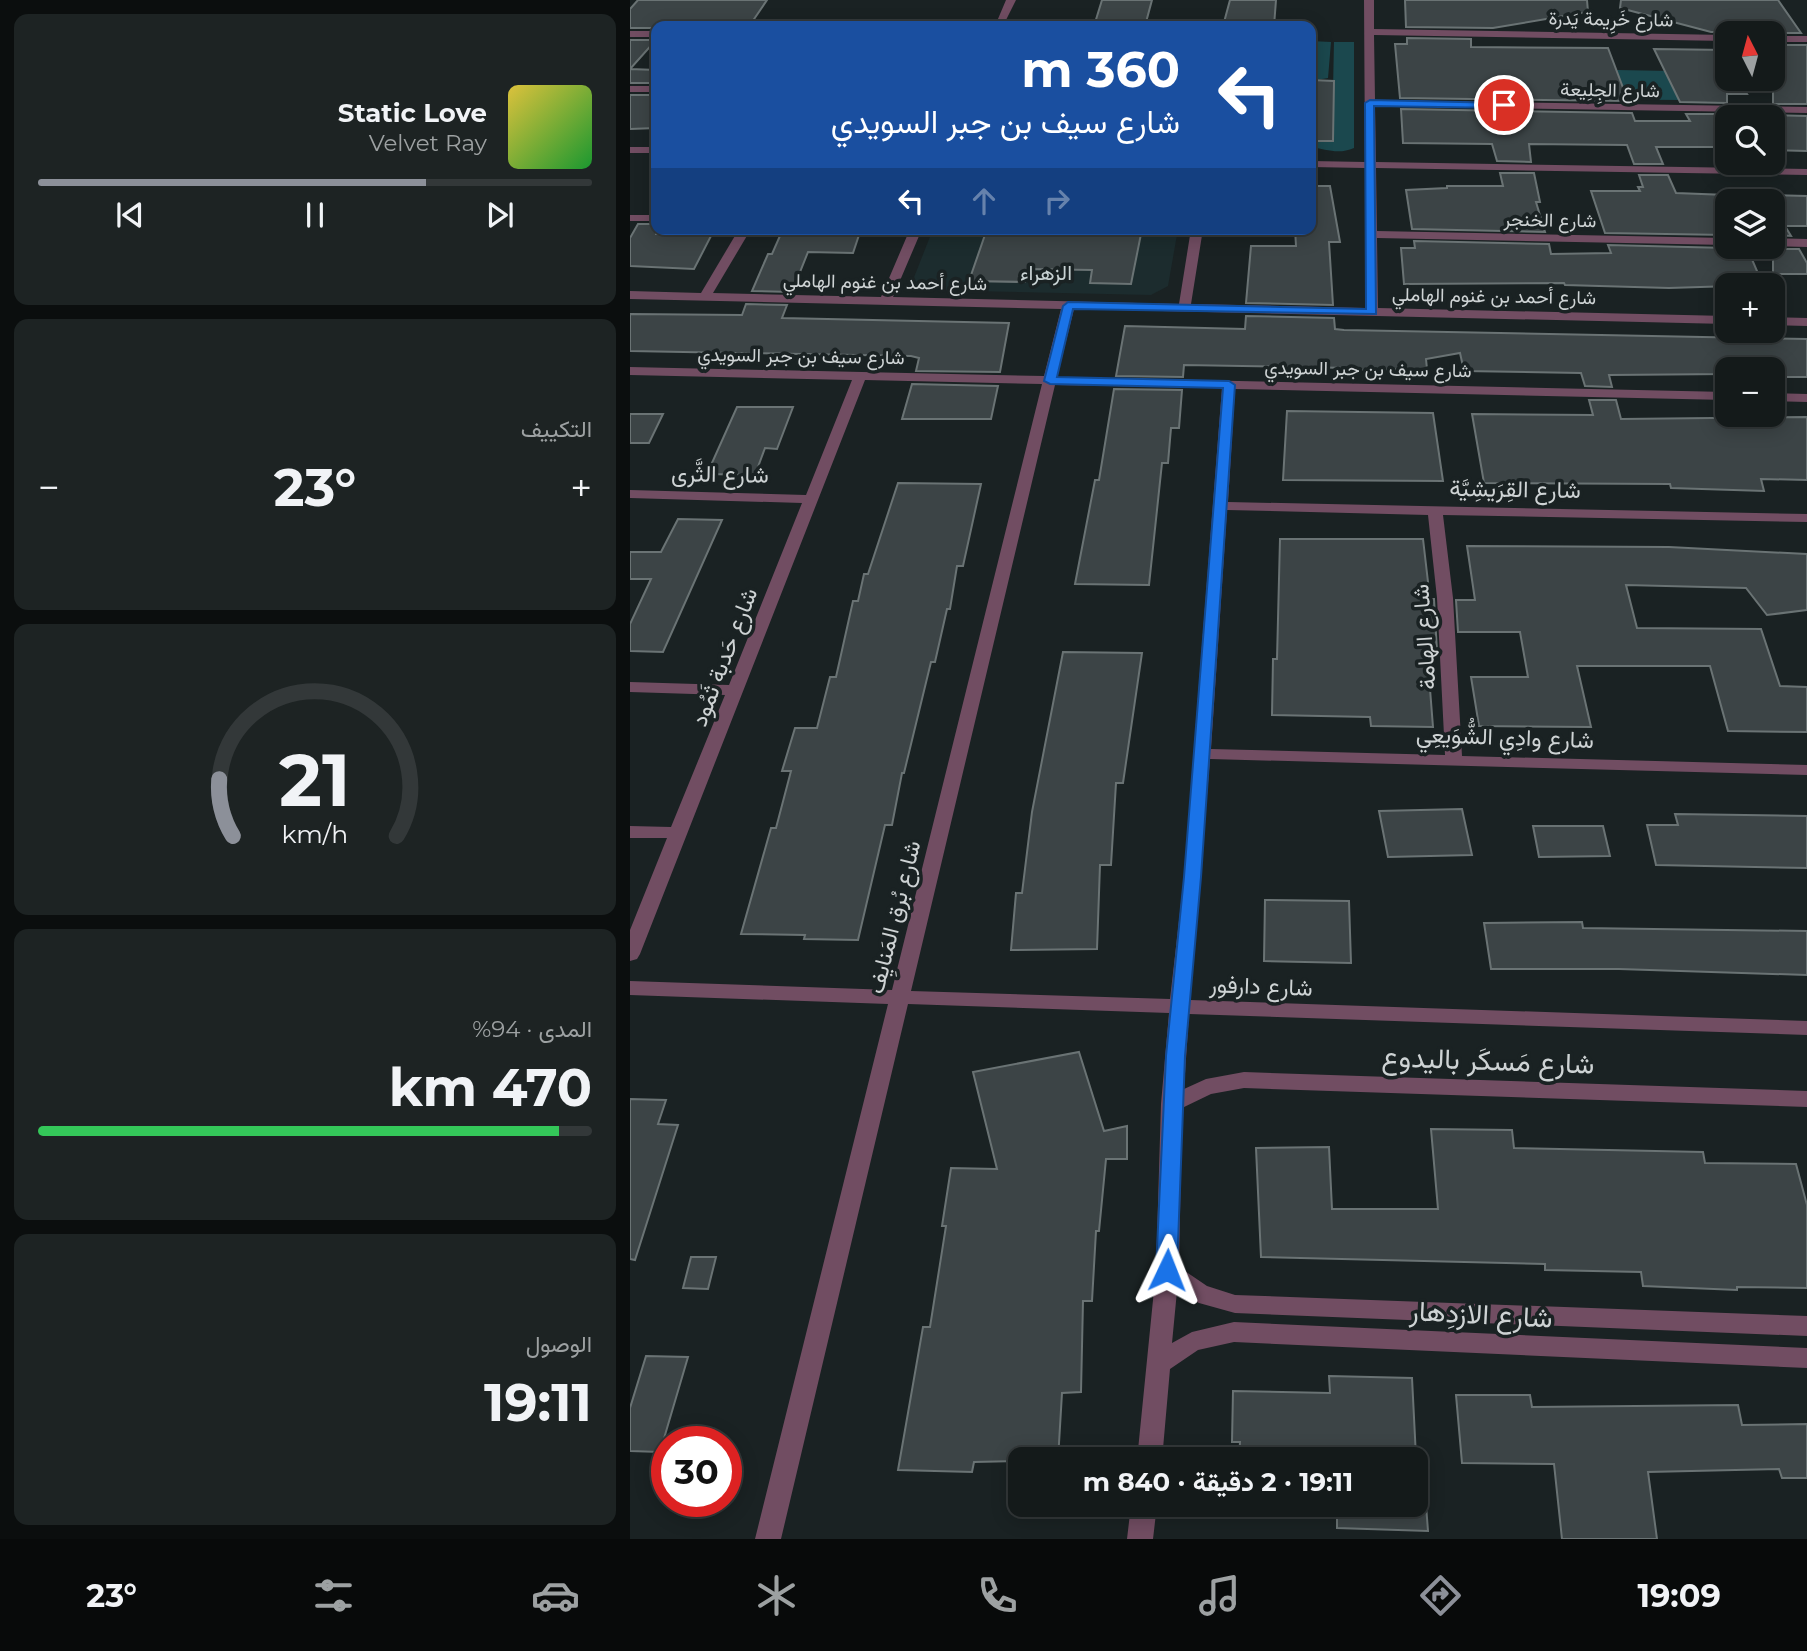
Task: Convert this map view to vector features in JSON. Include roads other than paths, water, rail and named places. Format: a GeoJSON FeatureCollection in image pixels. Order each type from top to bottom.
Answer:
{"type":"FeatureCollection","features":[{"type":"Feature","properties":{"kind":"street"},"geometry":{"type":"LineString","coordinates":[[1001,21],[1011,0]]}},
{"type":"Feature","properties":{"kind":"street"},"geometry":{"type":"LineString","coordinates":[[1368,0],[1372,312]]}},
{"type":"Feature","properties":{"kind":"street","name":"شارع خَرِيمة يَدرة"},"geometry":{"type":"LineString","coordinates":[[1369,32],[1715,38]]}},
{"type":"Feature","properties":{"kind":"street"},"geometry":{"type":"LineString","coordinates":[[630,34],[651,34]]}},
{"type":"Feature","properties":{"kind":"street"},"geometry":{"type":"LineString","coordinates":[[1785,39],[1807,39]]}},
{"type":"Feature","properties":{"kind":"street"},"geometry":{"type":"LineString","coordinates":[[630,89],[651,89]]}},
{"type":"Feature","properties":{"kind":"street","name":"شارع الجِلِيعة"},"geometry":{"type":"LineString","coordinates":[[1370,103],[1807,110]]}},
{"type":"Feature","properties":{"kind":"street"},"geometry":{"type":"LineString","coordinates":[[630,150],[651,150]]}},
{"type":"Feature","properties":{"kind":"street"},"geometry":{"type":"LineString","coordinates":[[1316,164],[1807,172]]}},
{"type":"Feature","properties":{"kind":"street"},"geometry":{"type":"LineString","coordinates":[[630,218],[651,218]]}},
{"type":"Feature","properties":{"kind":"street","name":"شارع الخنجر"},"geometry":{"type":"LineString","coordinates":[[1371,234],[1715,241]]}},
{"type":"Feature","properties":{"kind":"street"},"geometry":{"type":"LineString","coordinates":[[705,297],[742,235]]}},
{"type":"Feature","properties":{"kind":"street"},"geometry":{"type":"LineString","coordinates":[[885,302],[913,235]]}},
{"type":"Feature","properties":{"kind":"street"},"geometry":{"type":"LineString","coordinates":[[1184,308],[1195,235]]}},
{"type":"Feature","properties":{"kind":"street"},"geometry":{"type":"LineString","coordinates":[[1785,242],[1807,243]]}},
{"type":"Feature","properties":{"kind":"street","name":"شارع أحمد بن غنوم الهاملي"},"geometry":{"type":"LineString","coordinates":[[630,295],[1715,320]]}},
{"type":"Feature","properties":{"kind":"street","name":"شارع بُرق المَنايِف"},"geometry":{"type":"LineString","coordinates":[[768,1539],[1068,306]]}},
{"type":"Feature","properties":{"kind":"street"},"geometry":{"type":"LineString","coordinates":[[1785,321],[1807,322]]}},
{"type":"Feature","properties":{"kind":"street","name":"شارع سيف بن جبر السويدي"},"geometry":{"type":"LineString","coordinates":[[630,371],[1715,396]]}},
{"type":"Feature","properties":{"kind":"street","name":"شارع حَدبة ثَمُود"},"geometry":{"type":"LineString","coordinates":[[630,954],[737,690],[809,499],[860,377]]}},
{"type":"Feature","properties":{"kind":"street"},"geometry":{"type":"LineString","coordinates":[[1150,1447],[1167,1270],[1172,1104],[1179,1007],[1222,506],[1229,385]]}},
{"type":"Feature","properties":{"kind":"street"},"geometry":{"type":"LineString","coordinates":[[1785,397],[1807,398]]}},
{"type":"Feature","properties":{"kind":"street","name":"شارع الثَّرى"},"geometry":{"type":"LineString","coordinates":[[630,494],[809,499]]}},
{"type":"Feature","properties":{"kind":"street","name":"شارع القِرَيشِيَّة"},"geometry":{"type":"LineString","coordinates":[[1222,506],[1807,518]]}},
{"type":"Feature","properties":{"kind":"street","name":"شارع الهامة"},"geometry":{"type":"LineString","coordinates":[[1435,510],[1446,598],[1454,760]]}},
{"type":"Feature","properties":{"kind":"street"},"geometry":{"type":"LineString","coordinates":[[630,687],[737,690]]}},
{"type":"Feature","properties":{"kind":"street","name":"شارع وادِي الشُّوَيعِي"},"geometry":{"type":"LineString","coordinates":[[1202,754],[1807,770]]}},
{"type":"Feature","properties":{"kind":"street"},"geometry":{"type":"LineString","coordinates":[[630,832],[678,833]]}},
{"type":"Feature","properties":{"kind":"street","name":"شارع دارفور"},"geometry":{"type":"LineString","coordinates":[[630,988],[900,995],[1807,1028]]}},
{"type":"Feature","properties":{"kind":"street","name":"شارع مَسكَر باليدوع"},"geometry":{"type":"LineString","coordinates":[[1172,1104],[1206,1087],[1244,1080],[1807,1099]]}},
{"type":"Feature","properties":{"kind":"street","name":"شارع الازدِهار"},"geometry":{"type":"LineString","coordinates":[[1167,1270],[1180,1283],[1196,1293],[1235,1304],[1807,1326]]}},
{"type":"Feature","properties":{"kind":"street","name":"شارع الازدِهار"},"geometry":{"type":"LineString","coordinates":[[1160,1363],[1192,1342],[1234,1332],[1807,1358]]}},
{"type":"Feature","properties":{"kind":"street"},"geometry":{"type":"LineString","coordinates":[[1140,1539],[1143,1517]]}},
{"type":"Feature","properties":{"kind":"district","name":"الزهراء"},"geometry":{"type":"Point","coordinates":[1046,272]}}]}
